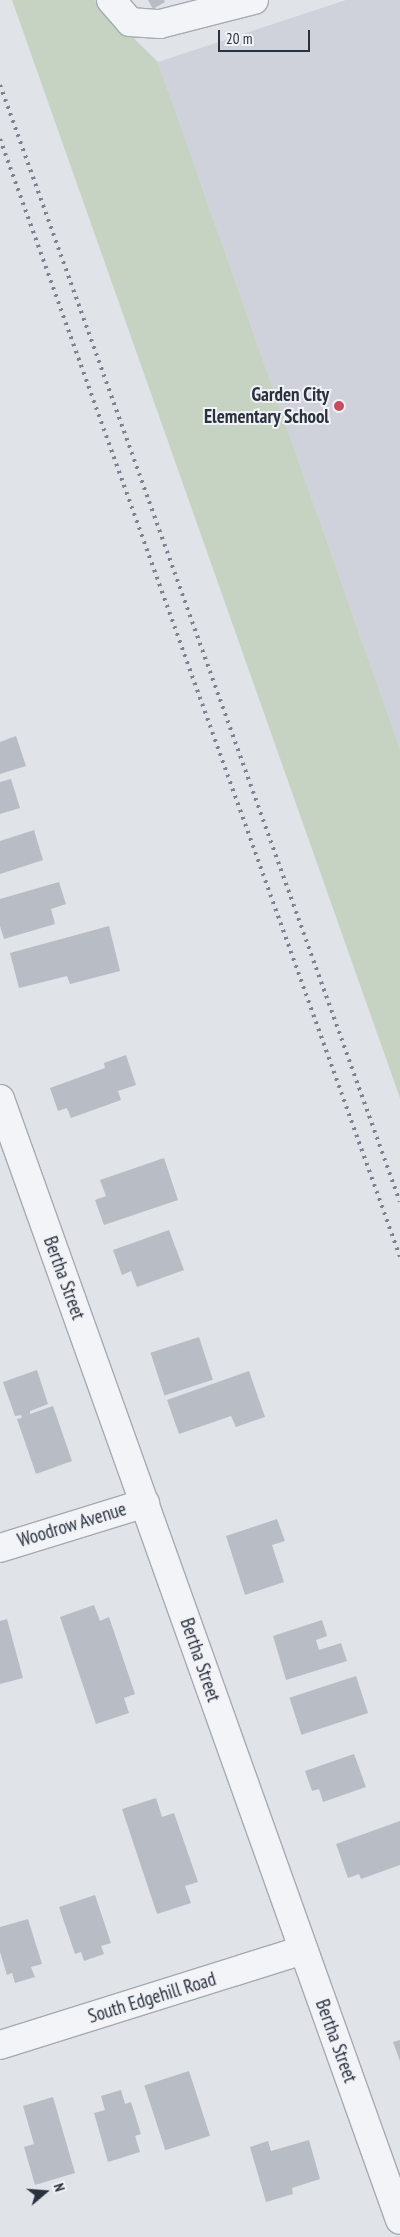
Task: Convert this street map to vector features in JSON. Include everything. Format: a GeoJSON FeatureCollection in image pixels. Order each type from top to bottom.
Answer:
{"type":"FeatureCollection","features":[{"type":"Feature","properties":{"kind":"street"},"geometry":{"type":"LineString","coordinates":[[111,0],[130,22],[160,24],[254,0]]}},
{"type":"Feature","properties":{"kind":"street","name":"Bertha Street"},"geometry":{"type":"LineString","coordinates":[[0,1099],[400,2220]]}},
{"type":"Feature","properties":{"kind":"street","name":"Woodrow Avenue"},"geometry":{"type":"LineString","coordinates":[[0,1548],[145,1503]]}},
{"type":"Feature","properties":{"kind":"street","name":"South Edgehill Road"},"geometry":{"type":"LineString","coordinates":[[0,2045],[303,1950]]}},
{"type":"Feature","properties":{"kind":"shaded area","name":"Garden City Elementary School"},"geometry":{"type":"Polygon","coordinates":[[[346,0],[400,0],[400,749],[158,62],[346,0]]]}},
{"type":"Feature","properties":{"kind":"green space"},"geometry":{"type":"Polygon","coordinates":[[[12,0],[95,0],[158,62],[400,749],[400,1098],[12,0]]]}},
{"type":"Feature","properties":{"kind":"building"},"geometry":{"type":"Polygon","coordinates":[[[148,0],[164,0],[165,2],[153,9],[148,0]]]}},
{"type":"Feature","properties":{"kind":"building"},"geometry":{"type":"Polygon","coordinates":[[[16,736],[26,766],[0,774],[0,742],[16,736]]]}},
{"type":"Feature","properties":{"kind":"building"},"geometry":{"type":"Polygon","coordinates":[[[11,779],[20,808],[0,814],[0,782],[11,779]]]}},
{"type":"Feature","properties":{"kind":"building"},"geometry":{"type":"Polygon","coordinates":[[[34,830],[43,860],[0,874],[0,841],[34,830]]]}},
{"type":"Feature","properties":{"kind":"building"},"geometry":{"type":"Polygon","coordinates":[[[59,882],[66,904],[51,909],[55,924],[4,939],[0,926],[0,899],[59,882]]]}},
{"type":"Feature","properties":{"kind":"building"},"geometry":{"type":"Polygon","coordinates":[[[109,926],[120,971],[70,984],[67,976],[19,988],[10,953],[109,926]]]}},
{"type":"Feature","properties":{"kind":"building"},"geometry":{"type":"Polygon","coordinates":[[[126,1055],[136,1085],[118,1091],[121,1100],[71,1118],[67,1108],[58,1111],[50,1088],[105,1068],[104,1063],[126,1055]]]}},
{"type":"Feature","properties":{"kind":"building"},"geometry":{"type":"Polygon","coordinates":[[[164,1158],[178,1200],[104,1225],[95,1200],[106,1196],[100,1180],[164,1158]]]}},
{"type":"Feature","properties":{"kind":"building"},"geometry":{"type":"Polygon","coordinates":[[[169,1230],[184,1270],[137,1287],[131,1271],[122,1275],[113,1250],[169,1230]]]}},
{"type":"Feature","properties":{"kind":"building"},"geometry":{"type":"Polygon","coordinates":[[[199,1337],[213,1380],[164,1396],[150,1353],[199,1337]]]}},
{"type":"Feature","properties":{"kind":"building"},"geometry":{"type":"Polygon","coordinates":[[[37,1370],[48,1404],[30,1411],[30,1414],[53,1406],[72,1461],[36,1474],[17,1419],[22,1418],[21,1415],[15,1416],[3,1382],[37,1370]]]}},
{"type":"Feature","properties":{"kind":"building"},"geometry":{"type":"Polygon","coordinates":[[[249,1371],[265,1417],[236,1427],[231,1416],[179,1434],[167,1400],[249,1371]]]}},
{"type":"Feature","properties":{"kind":"building"},"geometry":{"type":"Polygon","coordinates":[[[277,1519],[285,1541],[272,1545],[284,1582],[245,1595],[226,1536],[277,1519]]]}},
{"type":"Feature","properties":{"kind":"building"},"geometry":{"type":"Polygon","coordinates":[[[94,1605],[100,1621],[109,1617],[135,1694],[124,1698],[129,1713],[96,1724],[60,1617],[94,1605]]]}},
{"type":"Feature","properties":{"kind":"building"},"geometry":{"type":"Polygon","coordinates":[[[7,1619],[23,1678],[0,1684],[0,1621],[7,1619]]]}},
{"type":"Feature","properties":{"kind":"building"},"geometry":{"type":"Polygon","coordinates":[[[322,1620],[327,1636],[316,1640],[319,1650],[341,1643],[347,1661],[286,1680],[273,1636],[322,1620]]]}},
{"type":"Feature","properties":{"kind":"building"},"geometry":{"type":"Polygon","coordinates":[[[356,1676],[368,1713],[301,1735],[289,1698],[356,1676]]]}},
{"type":"Feature","properties":{"kind":"building"},"geometry":{"type":"Polygon","coordinates":[[[354,1754],[366,1787],[323,1802],[319,1789],[312,1791],[305,1771],[354,1754]]]}},
{"type":"Feature","properties":{"kind":"building"},"geometry":{"type":"Polygon","coordinates":[[[156,1798],[162,1817],[174,1813],[198,1882],[185,1886],[191,1903],[157,1914],[122,1809],[156,1798]]]}},
{"type":"Feature","properties":{"kind":"building"},"geometry":{"type":"Polygon","coordinates":[[[400,1821],[400,1865],[361,1879],[359,1874],[348,1878],[336,1844],[400,1821]]]}},
{"type":"Feature","properties":{"kind":"building"},"geometry":{"type":"Polygon","coordinates":[[[95,1895],[111,1943],[101,1946],[104,1954],[84,1961],[81,1952],[75,1954],[59,1907],[95,1895]]]}},
{"type":"Feature","properties":{"kind":"building"},"geometry":{"type":"Polygon","coordinates":[[[28,1919],[42,1964],[31,1967],[35,1977],[15,1983],[12,1973],[7,1975],[0,1952],[0,1927],[28,1919]]]}},
{"type":"Feature","properties":{"kind":"building"},"geometry":{"type":"Polygon","coordinates":[[[400,2040],[400,2061],[393,2042],[400,2040]]]}},
{"type":"Feature","properties":{"kind":"building"},"geometry":{"type":"Polygon","coordinates":[[[189,2071],[210,2136],[165,2150],[144,2086],[189,2071]]]}},
{"type":"Feature","properties":{"kind":"building"},"geometry":{"type":"Polygon","coordinates":[[[121,2090],[125,2104],[131,2102],[141,2134],[135,2136],[140,2152],[108,2162],[94,2113],[105,2110],[101,2096],[121,2090]]]}},
{"type":"Feature","properties":{"kind":"building"},"geometry":{"type":"Polygon","coordinates":[[[53,2097],[75,2173],[35,2185],[24,2147],[34,2144],[23,2106],[53,2097]]]}},
{"type":"Feature","properties":{"kind":"building"},"geometry":{"type":"Polygon","coordinates":[[[309,2140],[320,2179],[292,2188],[293,2194],[266,2202],[250,2147],[268,2141],[271,2151],[309,2140]]]}},
{"type":"Feature","properties":{"kind":"railway"},"geometry":{"type":"LineString","coordinates":[[0,85],[400,1202]]}},
{"type":"Feature","properties":{"kind":"railway"},"geometry":{"type":"LineString","coordinates":[[0,139],[400,1257]]}},
{"type":"Feature","properties":{"kind":"place","name":"Garden City Elementary School"},"geometry":{"type":"Point","coordinates":[339,406]}}]}
